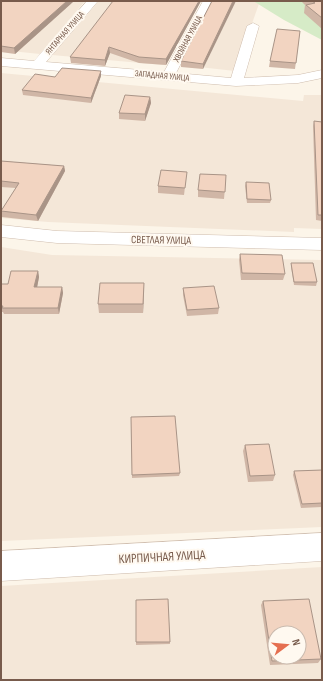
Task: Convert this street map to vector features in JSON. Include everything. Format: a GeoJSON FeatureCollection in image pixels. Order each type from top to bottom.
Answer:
{"type":"FeatureCollection","features":[{"type":"Feature","properties":{"kind":"street","name":"ЯНТАРНАЯ УЛИЦА"},"geometry":{"type":"LineString","coordinates":[[37,65],[93,1]]}},
{"type":"Feature","properties":{"kind":"street","name":"ХВОЙНАЯ УЛИЦА"},"geometry":{"type":"LineString","coordinates":[[168,76],[208,1]]}},
{"type":"Feature","properties":{"kind":"street"},"geometry":{"type":"LineString","coordinates":[[236,82],[253,26]]}},
{"type":"Feature","properties":{"kind":"street","name":"ЗАПАДНАЯ УЛИЦА"},"geometry":{"type":"LineString","coordinates":[[1,62],[236,82],[298,79],[322,74]]}},
{"type":"Feature","properties":{"kind":"street","name":"СВЕТЛАЯ УЛИЦА"},"geometry":{"type":"LineString","coordinates":[[1,231],[58,237],[322,244]]}},
{"type":"Feature","properties":{"kind":"street","name":"КИРПИЧНАЯ УЛИЦА"},"geometry":{"type":"LineString","coordinates":[[1,566],[322,547]]}},
{"type":"Feature","properties":{"kind":"shaded area"},"geometry":{"type":"Polygon","coordinates":[[[1,1],[85,1],[40,54],[1,50],[1,1]]]}},
{"type":"Feature","properties":{"kind":"shaded area"},"geometry":{"type":"Polygon","coordinates":[[[99,1],[200,1],[163,65],[52,55],[99,1]]]}},
{"type":"Feature","properties":{"kind":"shaded area"},"geometry":{"type":"Polygon","coordinates":[[[215,1],[260,1],[235,71],[181,65],[215,1]]]}},
{"type":"Feature","properties":{"kind":"shaded area"},"geometry":{"type":"Polygon","coordinates":[[[1,73],[303,101],[304,95],[322,95],[322,229],[294,228],[294,232],[48,222],[1,218],[1,73]]]}},
{"type":"Feature","properties":{"kind":"shaded area"},"geometry":{"type":"Polygon","coordinates":[[[1,247],[52,255],[322,260],[322,527],[1,541],[1,247]]]}},
{"type":"Feature","properties":{"kind":"shaded area"},"geometry":{"type":"Polygon","coordinates":[[[322,567],[322,680],[1,680],[1,586],[322,567]]]}},
{"type":"Feature","properties":{"kind":"green space"},"geometry":{"type":"Polygon","coordinates":[[[253,1],[322,1],[322,40],[284,20],[253,1]]]}},
{"type":"Feature","properties":{"kind":"building"},"geometry":{"type":"Polygon","coordinates":[[[1,1],[67,1],[14,48],[1,46],[1,1]]]}},
{"type":"Feature","properties":{"kind":"building"},"geometry":{"type":"Polygon","coordinates":[[[113,1],[199,1],[166,59],[139,57],[109,47],[105,60],[70,57],[113,1]]]}},
{"type":"Feature","properties":{"kind":"building"},"geometry":{"type":"Polygon","coordinates":[[[212,1],[233,1],[203,64],[181,61],[212,1]]]}},
{"type":"Feature","properties":{"kind":"building"},"geometry":{"type":"Polygon","coordinates":[[[312,1],[322,1],[322,18],[306,5],[315,3],[312,1]]]}},
{"type":"Feature","properties":{"kind":"building"},"geometry":{"type":"Polygon","coordinates":[[[277,29],[300,31],[296,63],[270,61],[277,29]]]}},
{"type":"Feature","properties":{"kind":"building"},"geometry":{"type":"Polygon","coordinates":[[[62,68],[101,71],[91,98],[22,90],[35,74],[55,77],[62,68]]]}},
{"type":"Feature","properties":{"kind":"building"},"geometry":{"type":"Polygon","coordinates":[[[125,95],[150,97],[145,114],[119,113],[125,95]]]}},
{"type":"Feature","properties":{"kind":"building"},"geometry":{"type":"Polygon","coordinates":[[[314,121],[322,122],[322,215],[318,215],[314,121]]]}},
{"type":"Feature","properties":{"kind":"building"},"geometry":{"type":"Polygon","coordinates":[[[1,161],[64,166],[36,215],[1,211],[19,183],[1,181],[1,161]]]}},
{"type":"Feature","properties":{"kind":"building"},"geometry":{"type":"Polygon","coordinates":[[[161,170],[187,172],[185,188],[158,186],[161,170]]]}},
{"type":"Feature","properties":{"kind":"building"},"geometry":{"type":"Polygon","coordinates":[[[200,174],[226,175],[225,192],[198,190],[200,174]]]}},
{"type":"Feature","properties":{"kind":"building"},"geometry":{"type":"Polygon","coordinates":[[[246,182],[269,183],[271,200],[247,199],[246,182]]]}},
{"type":"Feature","properties":{"kind":"building"},"geometry":{"type":"Polygon","coordinates":[[[240,254],[282,255],[285,274],[242,273],[240,254]]]}},
{"type":"Feature","properties":{"kind":"building"},"geometry":{"type":"Polygon","coordinates":[[[291,263],[313,263],[317,282],[294,282],[291,263]]]}},
{"type":"Feature","properties":{"kind":"building"},"geometry":{"type":"Polygon","coordinates":[[[11,271],[38,271],[34,287],[62,287],[58,308],[2,308],[1,284],[8,284],[11,271]]]}},
{"type":"Feature","properties":{"kind":"building"},"geometry":{"type":"Polygon","coordinates":[[[100,283],[144,283],[143,304],[98,304],[100,283]]]}},
{"type":"Feature","properties":{"kind":"building"},"geometry":{"type":"Polygon","coordinates":[[[214,286],[219,308],[187,310],[183,288],[214,286]]]}},
{"type":"Feature","properties":{"kind":"building"},"geometry":{"type":"Polygon","coordinates":[[[175,416],[180,473],[132,475],[131,417],[175,416]]]}},
{"type":"Feature","properties":{"kind":"building"},"geometry":{"type":"Polygon","coordinates":[[[269,444],[275,475],[250,476],[245,445],[269,444]]]}},
{"type":"Feature","properties":{"kind":"building"},"geometry":{"type":"Polygon","coordinates":[[[322,470],[322,503],[302,504],[294,471],[322,470]]]}},
{"type":"Feature","properties":{"kind":"building"},"geometry":{"type":"Polygon","coordinates":[[[168,599],[170,642],[136,642],[136,600],[168,599]]]}},
{"type":"Feature","properties":{"kind":"building"},"geometry":{"type":"Polygon","coordinates":[[[309,599],[321,659],[307,660],[307,625],[267,625],[267,628],[263,601],[309,599]]]}}]}
